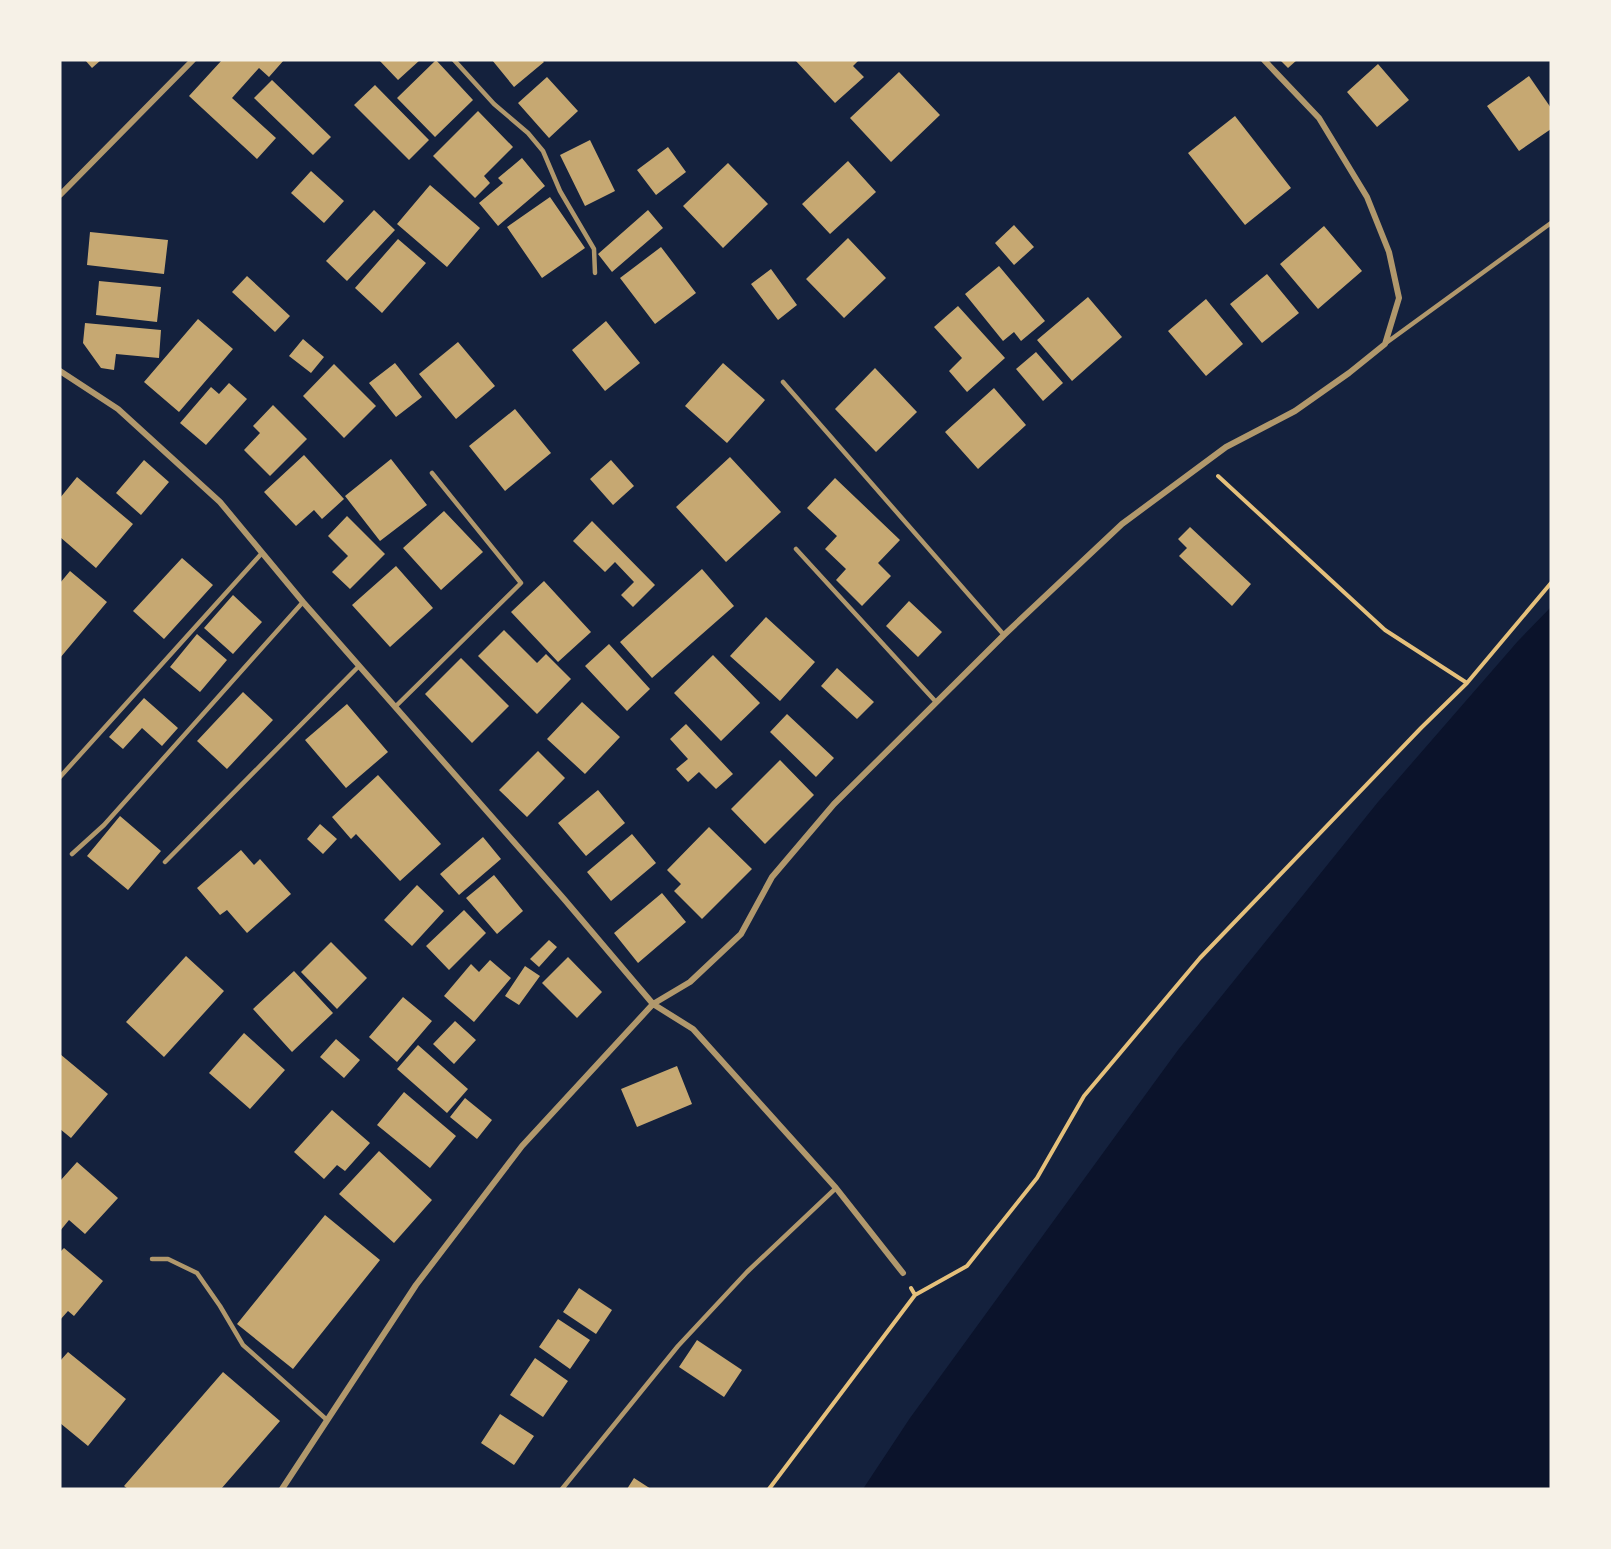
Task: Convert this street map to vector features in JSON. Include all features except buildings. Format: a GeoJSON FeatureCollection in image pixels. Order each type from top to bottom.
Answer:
{"type":"FeatureCollection","features":[{"type":"Feature","properties":{"kind":"street"},"geometry":{"type":"LineString","coordinates":[[60,195],[193,60]]}},
{"type":"Feature","properties":{"kind":"street"},"geometry":{"type":"LineString","coordinates":[[282,1489],[416,1286],[522,1146],[653,1004],[690,982],[741,934],[772,878],[834,804],[1004,635],[1122,524],[1226,447],[1295,411],[1349,374],[1385,344],[1398,298],[1389,252],[1367,197],[1319,118],[1264,60]]}},
{"type":"Feature","properties":{"kind":"street"},"geometry":{"type":"LineString","coordinates":[[60,371],[118,409],[220,502],[303,602],[564,899],[653,1004],[693,1029],[837,1188],[903,1273]]}},
{"type":"Feature","properties":{"kind":"lane"},"geometry":{"type":"LineString","coordinates":[[454,60],[494,104],[528,133],[543,152],[560,191],[594,249],[595,273]]}},
{"type":"Feature","properties":{"kind":"lane"},"geometry":{"type":"LineString","coordinates":[[1385,344],[1551,223]]}},
{"type":"Feature","properties":{"kind":"lane"},"geometry":{"type":"LineString","coordinates":[[783,382],[1004,635]]}},
{"type":"Feature","properties":{"kind":"lane"},"geometry":{"type":"LineString","coordinates":[[395,707],[521,583],[432,473]]}},
{"type":"Feature","properties":{"kind":"lane"},"geometry":{"type":"LineString","coordinates":[[796,549],[936,702]]}},
{"type":"Feature","properties":{"kind":"lane"},"geometry":{"type":"LineString","coordinates":[[60,777],[262,553]]}},
{"type":"Feature","properties":{"kind":"lane"},"geometry":{"type":"LineString","coordinates":[[72,854],[104,825],[303,602]]}},
{"type":"Feature","properties":{"kind":"lane"},"geometry":{"type":"LineString","coordinates":[[165,862],[359,666]]}},
{"type":"Feature","properties":{"kind":"lane"},"geometry":{"type":"LineString","coordinates":[[562,1489],[678,1346],[747,1272],[837,1188]]}},
{"type":"Feature","properties":{"kind":"lane"},"geometry":{"type":"LineString","coordinates":[[153,1259],[168,1259],[198,1273],[243,1345],[327,1420]]}},
{"type":"Feature","properties":{"kind":"path"},"geometry":{"type":"LineString","coordinates":[[1204,464],[1385,630],[1467,682]]}},
{"type":"Feature","properties":{"kind":"path"},"geometry":{"type":"LineString","coordinates":[[769,1489],[915,1295],[967,1266],[1037,1178],[1084,1096],[1200,958],[1467,682],[1551,583]]}},
{"type":"Feature","properties":{"kind":"path"},"geometry":{"type":"LineString","coordinates":[[903,1273],[915,1295]]}},
{"type":"Feature","properties":{"kind":"water"},"geometry":{"type":"Polygon","coordinates":[[[1551,607],[1551,1489],[863,1489],[910,1418],[1178,1050],[1378,802],[1518,641],[1551,607]]]}}]}
